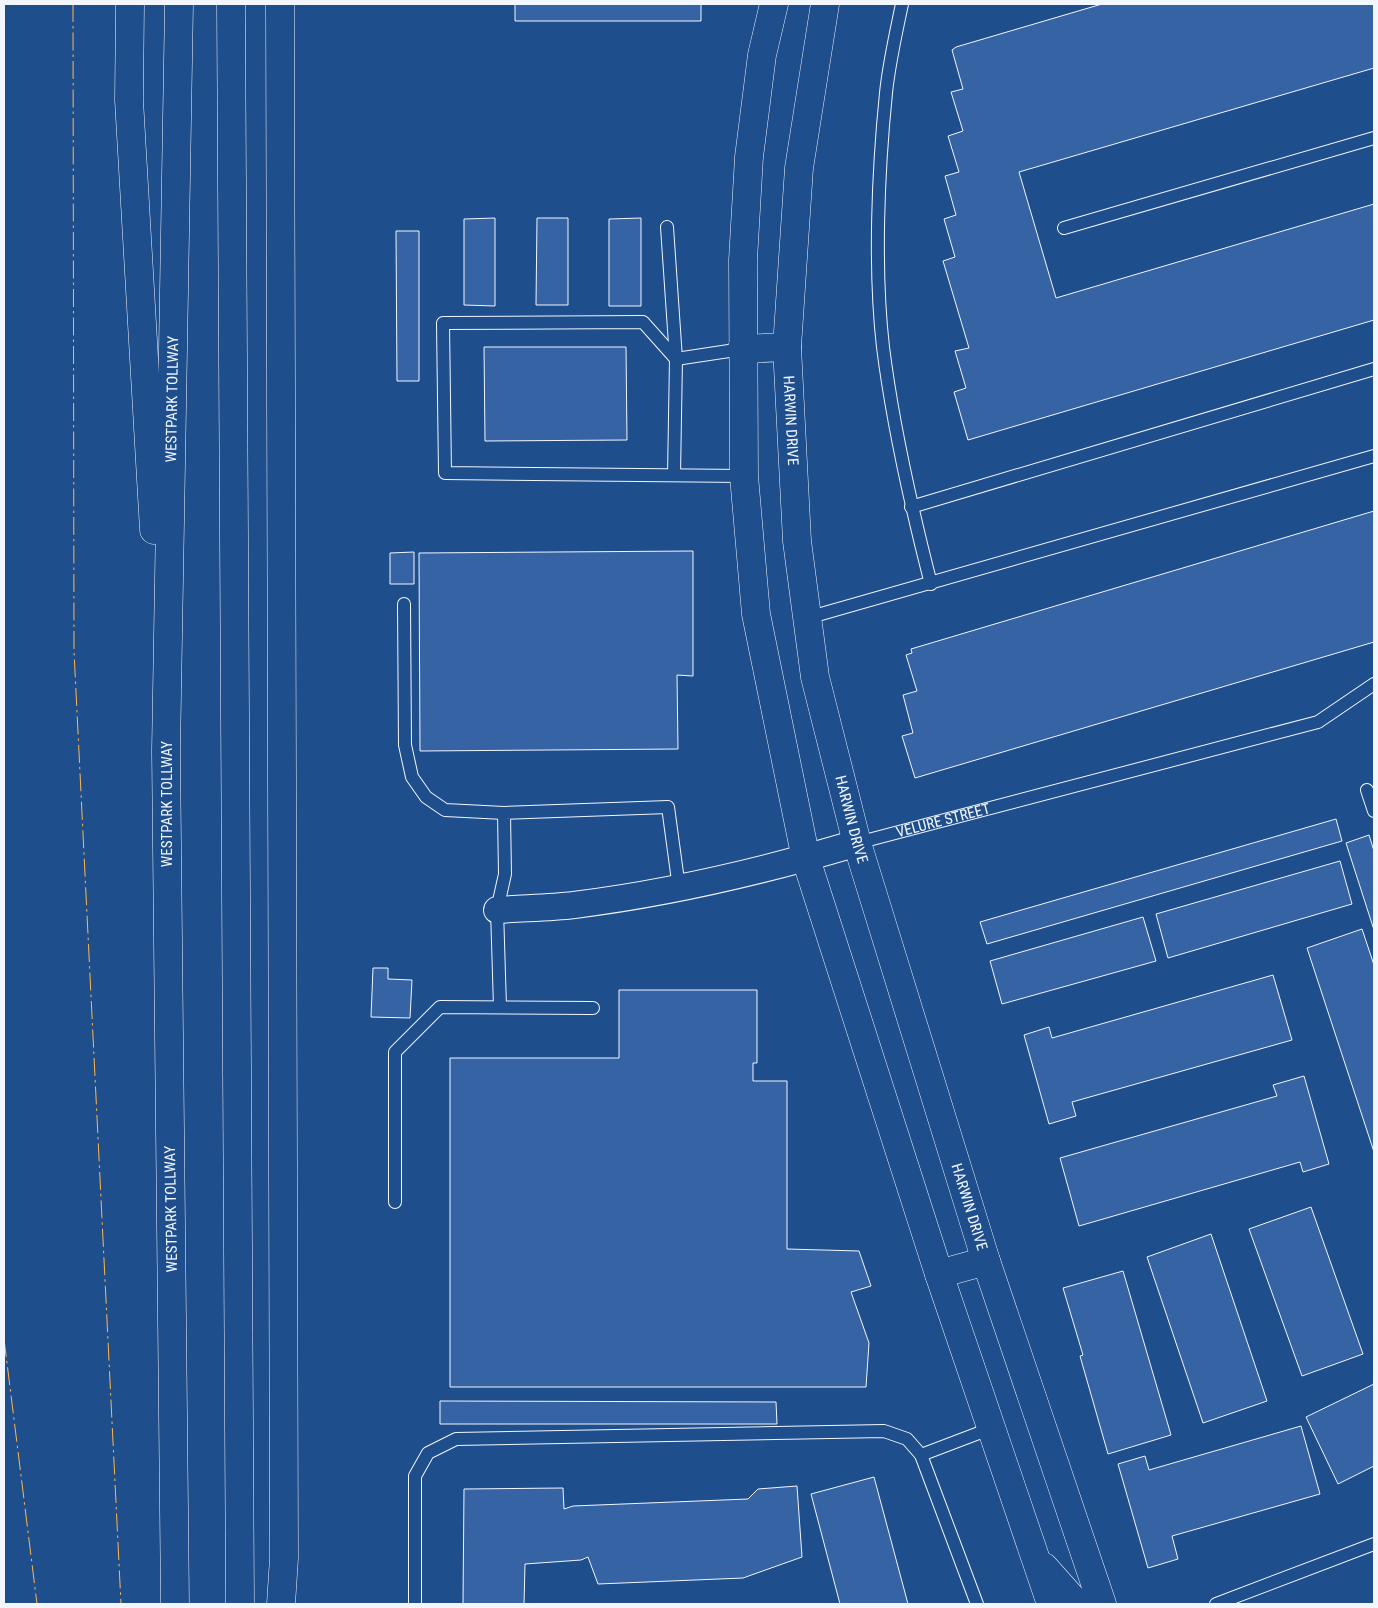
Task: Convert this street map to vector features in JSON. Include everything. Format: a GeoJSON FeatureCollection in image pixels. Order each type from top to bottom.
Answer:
{"type":"FeatureCollection","features":[{"type":"Feature","properties":{"kind":"main road"},"geometry":{"type":"LineString","coordinates":[[130,4],[129,100],[166,751]]}},
{"type":"Feature","properties":{"kind":"main road","name":"WESTPARK TOLLWAY"},"geometry":{"type":"LineString","coordinates":[[175,1604],[166,751],[179,4]]}},
{"type":"Feature","properties":{"kind":"main road"},"geometry":{"type":"LineString","coordinates":[[232,4],[231,126],[240,1604]]}},
{"type":"Feature","properties":{"kind":"main road"},"geometry":{"type":"LineString","coordinates":[[280,4],[284,1548],[281,1604]]}},
{"type":"Feature","properties":{"kind":"main road"},"geometry":{"type":"LineString","coordinates":[[774,4],[762,55],[749,157],[743,260],[744,476],[756,614],[806,859],[939,1274],[1051,1604]]}},
{"type":"Feature","properties":{"kind":"main road","name":"HARWIN DRIVE"},"geometry":{"type":"LineString","coordinates":[[825,4],[800,168],[787,347],[797,541],[815,677],[857,843],[986,1261],[1102,1604]]}},
{"type":"Feature","properties":{"kind":"main road"},"geometry":{"type":"LineString","coordinates":[[742,349],[787,347]]}},
{"type":"Feature","properties":{"kind":"main road"},"geometry":{"type":"LineString","coordinates":[[939,1274],[986,1261]]}},
{"type":"Feature","properties":{"kind":"main road"},"geometry":{"type":"LineString","coordinates":[[1036,1559],[1077,1604]]}},
{"type":"Feature","properties":{"kind":"street","name":"VELURE STREET"},"geometry":{"type":"LineString","coordinates":[[497,910],[572,905],[678,888],[758,872],[857,843]]}},
{"type":"Feature","properties":{"kind":"lane"},"geometry":{"type":"LineString","coordinates":[[902,4],[886,92],[880,186],[879,271],[883,345],[894,424],[911,506],[931,584]]}},
{"type":"Feature","properties":{"kind":"lane"},"geometry":{"type":"LineString","coordinates":[[1064,228],[1374,138]]}},
{"type":"Feature","properties":{"kind":"lane"},"geometry":{"type":"LineString","coordinates":[[667,228],[676,359],[674,475]]}},
{"type":"Feature","properties":{"kind":"lane"},"geometry":{"type":"LineString","coordinates":[[676,359],[643,322],[443,324],[445,473],[744,476]]}},
{"type":"Feature","properties":{"kind":"lane"},"geometry":{"type":"LineString","coordinates":[[676,359],[742,349]]}},
{"type":"Feature","properties":{"kind":"lane"},"geometry":{"type":"LineString","coordinates":[[911,506],[1374,369]]}},
{"type":"Feature","properties":{"kind":"lane"},"geometry":{"type":"LineString","coordinates":[[807,618],[1374,456]]}},
{"type":"Feature","properties":{"kind":"lane"},"geometry":{"type":"LineString","coordinates":[[404,604],[405,745],[412,776],[426,797],[445,810],[504,813],[668,807],[678,888]]}},
{"type":"Feature","properties":{"kind":"lane","name":"VELURE STREET"},"geometry":{"type":"LineString","coordinates":[[857,843],[1318,722],[1374,684]]}},
{"type":"Feature","properties":{"kind":"lane"},"geometry":{"type":"LineString","coordinates":[[1367,790],[1374,811]]}},
{"type":"Feature","properties":{"kind":"lane"},"geometry":{"type":"LineString","coordinates":[[500,1007],[497,910],[505,874],[504,813]]}},
{"type":"Feature","properties":{"kind":"lane"},"geometry":{"type":"LineString","coordinates":[[395,1202],[395,1052],[440,1007],[593,1008]]}},
{"type":"Feature","properties":{"kind":"lane"},"geometry":{"type":"LineString","coordinates":[[921,1455],[992,1428]]}},
{"type":"Feature","properties":{"kind":"lane"},"geometry":{"type":"LineString","coordinates":[[415,1604],[414,1476],[428,1453],[456,1439],[884,1431],[907,1439],[921,1455],[977,1604]]}},
{"type":"Feature","properties":{"kind":"lane"},"geometry":{"type":"LineString","coordinates":[[1216,1604],[1374,1544]]}},
{"type":"Feature","properties":{"kind":"building"},"geometry":{"type":"Polygon","coordinates":[[[515,4],[701,4],[701,21],[515,21],[515,4]]]}},
{"type":"Feature","properties":{"kind":"building"},"geometry":{"type":"Polygon","coordinates":[[[1102,4],[1374,4],[1374,68],[1019,172],[1056,298],[1374,204],[1374,320],[968,440],[954,392],[966,388],[955,351],[969,348],[943,261],[955,257],[944,219],[956,215],[945,176],[959,172],[948,136],[963,131],[951,92],[963,89],[952,50],[956,47],[1102,4]]]}},
{"type":"Feature","properties":{"kind":"building"},"geometry":{"type":"Polygon","coordinates":[[[495,218],[495,306],[464,305],[464,219],[495,218]]]}},
{"type":"Feature","properties":{"kind":"building"},"geometry":{"type":"Polygon","coordinates":[[[537,218],[568,218],[568,305],[536,305],[537,218]]]}},
{"type":"Feature","properties":{"kind":"building"},"geometry":{"type":"Polygon","coordinates":[[[641,218],[641,306],[609,306],[609,219],[641,218]]]}},
{"type":"Feature","properties":{"kind":"building"},"geometry":{"type":"Polygon","coordinates":[[[396,231],[419,231],[419,381],[397,381],[396,231]]]}},
{"type":"Feature","properties":{"kind":"building"},"geometry":{"type":"Polygon","coordinates":[[[484,347],[626,347],[627,440],[485,441],[484,347]]]}},
{"type":"Feature","properties":{"kind":"building"},"geometry":{"type":"Polygon","coordinates":[[[1374,511],[1374,642],[915,778],[902,736],[913,733],[903,695],[917,691],[906,655],[912,653],[911,649],[1374,511]]]}},
{"type":"Feature","properties":{"kind":"building"},"geometry":{"type":"Polygon","coordinates":[[[693,551],[693,676],[677,675],[678,749],[420,751],[419,553],[693,551]]]}},
{"type":"Feature","properties":{"kind":"building"},"geometry":{"type":"Polygon","coordinates":[[[414,552],[414,584],[390,584],[390,553],[414,552]]]}},
{"type":"Feature","properties":{"kind":"building"},"geometry":{"type":"Polygon","coordinates":[[[1336,819],[1342,841],[987,944],[980,922],[1336,819]]]}},
{"type":"Feature","properties":{"kind":"building"},"geometry":{"type":"Polygon","coordinates":[[[1369,835],[1374,851],[1374,930],[1346,843],[1369,835]]]}},
{"type":"Feature","properties":{"kind":"building"},"geometry":{"type":"Polygon","coordinates":[[[1340,861],[1352,904],[1168,958],[1156,914],[1340,861]]]}},
{"type":"Feature","properties":{"kind":"building"},"geometry":{"type":"Polygon","coordinates":[[[1143,917],[1156,961],[1002,1004],[990,961],[1143,917]]]}},
{"type":"Feature","properties":{"kind":"building"},"geometry":{"type":"Polygon","coordinates":[[[1362,929],[1374,965],[1374,1152],[1307,948],[1362,929]]]}},
{"type":"Feature","properties":{"kind":"building"},"geometry":{"type":"Polygon","coordinates":[[[373,968],[388,968],[388,979],[412,980],[410,1018],[371,1017],[373,968]]]}},
{"type":"Feature","properties":{"kind":"building"},"geometry":{"type":"Polygon","coordinates":[[[1273,975],[1292,1040],[1072,1102],[1076,1116],[1049,1124],[1024,1035],[1049,1027],[1052,1038],[1273,975]]]}},
{"type":"Feature","properties":{"kind":"building"},"geometry":{"type":"Polygon","coordinates":[[[619,990],[757,990],[757,1063],[753,1063],[753,1081],[787,1081],[787,1249],[859,1251],[871,1286],[851,1292],[869,1343],[866,1387],[450,1387],[450,1058],[619,1058],[619,990]]]}},
{"type":"Feature","properties":{"kind":"building"},"geometry":{"type":"Polygon","coordinates":[[[1304,1076],[1329,1164],[1303,1172],[1300,1162],[1079,1226],[1060,1158],[1277,1096],[1273,1085],[1304,1076]]]}},
{"type":"Feature","properties":{"kind":"building"},"geometry":{"type":"Polygon","coordinates":[[[1311,1207],[1363,1354],[1302,1376],[1249,1229],[1311,1207]]]}},
{"type":"Feature","properties":{"kind":"building"},"geometry":{"type":"Polygon","coordinates":[[[1211,1234],[1267,1401],[1203,1423],[1147,1257],[1211,1234]]]}},
{"type":"Feature","properties":{"kind":"building"},"geometry":{"type":"Polygon","coordinates":[[[1123,1271],[1171,1435],[1108,1454],[1080,1356],[1083,1355],[1063,1288],[1123,1271]]]}},
{"type":"Feature","properties":{"kind":"building"},"geometry":{"type":"Polygon","coordinates":[[[1374,1384],[1374,1466],[1338,1484],[1306,1417],[1374,1384]]]}},
{"type":"Feature","properties":{"kind":"building"},"geometry":{"type":"Polygon","coordinates":[[[440,1401],[776,1402],[777,1424],[440,1424],[440,1401]]]}},
{"type":"Feature","properties":{"kind":"building"},"geometry":{"type":"Polygon","coordinates":[[[1301,1426],[1320,1494],[1172,1536],[1178,1559],[1148,1568],[1118,1464],[1145,1456],[1149,1470],[1301,1426]]]}},
{"type":"Feature","properties":{"kind":"building"},"geometry":{"type":"Polygon","coordinates":[[[874,1477],[908,1604],[840,1604],[811,1494],[874,1477]]]}},
{"type":"Feature","properties":{"kind":"building"},"geometry":{"type":"Polygon","coordinates":[[[797,1486],[802,1557],[743,1578],[598,1584],[588,1557],[581,1560],[525,1564],[524,1604],[463,1604],[464,1489],[563,1488],[564,1509],[573,1506],[748,1499],[758,1489],[797,1486]]]}},
{"type":"Feature","properties":{"kind":"power"},"geometry":{"type":"LineString","coordinates":[[73,4],[74,651],[121,1604]]}},
{"type":"Feature","properties":{"kind":"power"},"geometry":{"type":"LineString","coordinates":[[4,1339],[37,1604]]}}]}
